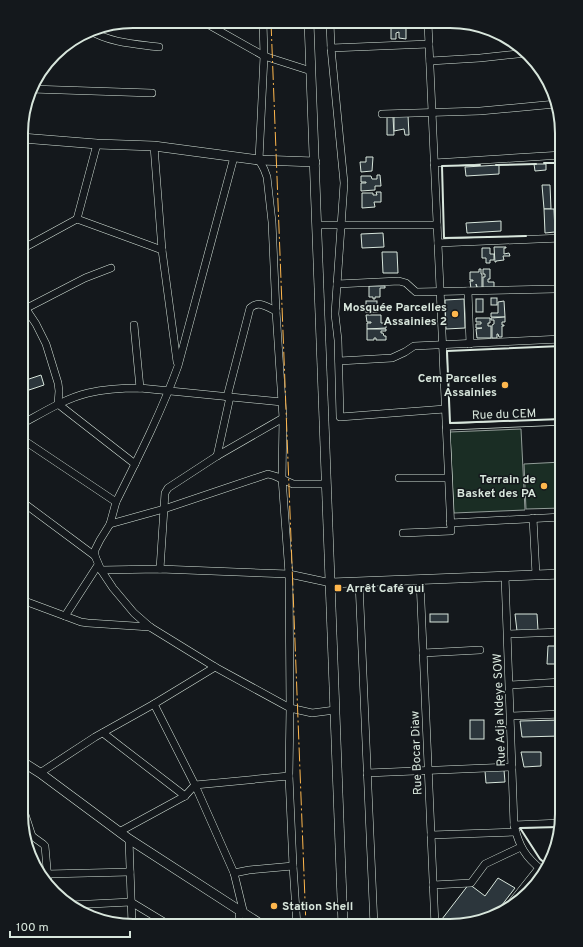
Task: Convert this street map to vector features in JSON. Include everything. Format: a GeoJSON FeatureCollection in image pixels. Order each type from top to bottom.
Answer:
{"type":"FeatureCollection","features":[{"type":"Feature","properties":{"kind":"street"},"geometry":{"type":"LineString","coordinates":[[214,28],[264,56],[311,71]]}},
{"type":"Feature","properties":{"kind":"street"},"geometry":{"type":"LineString","coordinates":[[263,28],[264,56],[259,160],[267,177],[270,194],[283,418],[282,478],[289,574],[289,776],[297,919]]}},
{"type":"Feature","properties":{"kind":"street"},"geometry":{"type":"LineString","coordinates":[[309,28],[343,919]]}},
{"type":"Feature","properties":{"kind":"street"},"geometry":{"type":"LineString","coordinates":[[330,28],[344,183],[335,314],[340,417],[445,410]]}},
{"type":"Feature","properties":{"kind":"street"},"geometry":{"type":"LineString","coordinates":[[402,533],[451,531],[428,28]]}},
{"type":"Feature","properties":{"kind":"street"},"geometry":{"type":"LineString","coordinates":[[98,35],[129,44],[159,47]]}},
{"type":"Feature","properties":{"kind":"street"},"geometry":{"type":"LineString","coordinates":[[331,48],[429,44]]}},
{"type":"Feature","properties":{"kind":"street"},"geometry":{"type":"LineString","coordinates":[[430,61],[518,54]]}},
{"type":"Feature","properties":{"kind":"street"},"geometry":{"type":"LineString","coordinates":[[38,89],[152,94]]}},
{"type":"Feature","properties":{"kind":"street"},"geometry":{"type":"LineString","coordinates":[[382,114],[480,111],[551,105]]}},
{"type":"Feature","properties":{"kind":"street"},"geometry":{"type":"LineString","coordinates":[[28,138],[97,144],[154,146],[259,160],[315,162]]}},
{"type":"Feature","properties":{"kind":"street"},"geometry":{"type":"LineString","coordinates":[[28,246],[77,219],[97,144]]}},
{"type":"Feature","properties":{"kind":"street"},"geometry":{"type":"LineString","coordinates":[[154,146],[162,250],[178,366]]}},
{"type":"Feature","properties":{"kind":"street"},"geometry":{"type":"LineString","coordinates":[[434,164],[555,155]]}},
{"type":"Feature","properties":{"kind":"street"},"geometry":{"type":"LineString","coordinates":[[234,157],[178,366],[169,391],[116,502],[110,524],[100,540],[95,556],[99,567],[113,588],[134,613],[150,627],[215,667],[290,708],[312,713],[335,710]]}},
{"type":"Feature","properties":{"kind":"street"},"geometry":{"type":"LineString","coordinates":[[77,219],[162,250]]}},
{"type":"Feature","properties":{"kind":"street"},"geometry":{"type":"LineString","coordinates":[[317,225],[437,225]]}},
{"type":"Feature","properties":{"kind":"street"},"geometry":{"type":"LineString","coordinates":[[438,243],[555,238]]}},
{"type":"Feature","properties":{"kind":"street"},"geometry":{"type":"LineString","coordinates":[[28,304],[84,278],[111,268]]}},
{"type":"Feature","properties":{"kind":"street"},"geometry":{"type":"LineString","coordinates":[[337,284],[399,282],[406,283],[416,292],[555,289]]}},
{"type":"Feature","properties":{"kind":"street"},"geometry":{"type":"LineString","coordinates":[[468,291],[470,344]]}},
{"type":"Feature","properties":{"kind":"street"},"geometry":{"type":"LineString","coordinates":[[217,456],[250,308],[254,304],[260,303],[276,311]]}},
{"type":"Feature","properties":{"kind":"street"},"geometry":{"type":"LineString","coordinates":[[28,313],[36,324],[46,344],[58,383],[58,404]]}},
{"type":"Feature","properties":{"kind":"street"},"geometry":{"type":"LineString","coordinates":[[134,325],[140,388]]}},
{"type":"Feature","properties":{"kind":"street"},"geometry":{"type":"LineString","coordinates":[[338,361],[392,358],[414,346],[555,339]]}},
{"type":"Feature","properties":{"kind":"street"},"geometry":{"type":"LineString","coordinates":[[28,421],[58,404],[87,393],[117,389],[140,388],[282,402]]}},
{"type":"Feature","properties":{"kind":"street"},"geometry":{"type":"LineString","coordinates":[[58,404],[135,464]]}},
{"type":"Feature","properties":{"kind":"street"},"geometry":{"type":"LineString","coordinates":[[160,569],[165,493],[168,488],[217,456],[283,418]]}},
{"type":"Feature","properties":{"kind":"street","name":"Rue du CEM"},"geometry":{"type":"LineString","coordinates":[[446,427],[555,422]]}},
{"type":"Feature","properties":{"kind":"street"},"geometry":{"type":"LineString","coordinates":[[28,443],[116,502]]}},
{"type":"Feature","properties":{"kind":"street"},"geometry":{"type":"LineString","coordinates":[[110,524],[164,509],[268,474],[298,485],[326,484]]}},
{"type":"Feature","properties":{"kind":"street"},"geometry":{"type":"LineString","coordinates":[[399,478],[448,478]]}},
{"type":"Feature","properties":{"kind":"street"},"geometry":{"type":"LineString","coordinates":[[28,506],[95,556]]}},
{"type":"Feature","properties":{"kind":"street"},"geometry":{"type":"LineString","coordinates":[[450,523],[555,517]]}},
{"type":"Feature","properties":{"kind":"street"},"geometry":{"type":"LineString","coordinates":[[533,518],[536,575]]}},
{"type":"Feature","properties":{"kind":"street"},"geometry":{"type":"LineString","coordinates":[[99,567],[289,574],[331,583],[555,574]]}},
{"type":"Feature","properties":{"kind":"street"},"geometry":{"type":"LineString","coordinates":[[65,616],[99,567]]}},
{"type":"Feature","properties":{"kind":"street","name":"Rue Adja Ndeye SOW"},"geometry":{"type":"LineString","coordinates":[[505,576],[515,828],[520,844]]}},
{"type":"Feature","properties":{"kind":"street","name":"Rue Bocar Diaw"},"geometry":{"type":"LineString","coordinates":[[420,580],[435,919]]}},
{"type":"Feature","properties":{"kind":"street"},"geometry":{"type":"LineString","coordinates":[[359,582],[374,919]]}},
{"type":"Feature","properties":{"kind":"street"},"geometry":{"type":"LineString","coordinates":[[28,603],[80,622],[150,627]]}},
{"type":"Feature","properties":{"kind":"street"},"geometry":{"type":"LineString","coordinates":[[508,634],[555,632]]}},
{"type":"Feature","properties":{"kind":"street"},"geometry":{"type":"LineString","coordinates":[[423,653],[480,650]]}},
{"type":"Feature","properties":{"kind":"street"},"geometry":{"type":"LineString","coordinates":[[40,773],[103,732],[154,704],[215,667]]}},
{"type":"Feature","properties":{"kind":"street"},"geometry":{"type":"LineString","coordinates":[[510,685],[555,682]]}},
{"type":"Feature","properties":{"kind":"street"},"geometry":{"type":"LineString","coordinates":[[154,704],[195,784],[234,873],[242,912],[240,919]]}},
{"type":"Feature","properties":{"kind":"street"},"geometry":{"type":"LineString","coordinates":[[511,716],[555,714]]}},
{"type":"Feature","properties":{"kind":"street"},"geometry":{"type":"LineString","coordinates":[[103,732],[185,796]]}},
{"type":"Feature","properties":{"kind":"street"},"geometry":{"type":"LineString","coordinates":[[28,765],[129,839],[253,919]]}},
{"type":"Feature","properties":{"kind":"street"},"geometry":{"type":"LineString","coordinates":[[367,773],[512,767]]}},
{"type":"Feature","properties":{"kind":"street"},"geometry":{"type":"LineString","coordinates":[[119,832],[185,796],[195,784],[289,776]]}},
{"type":"Feature","properties":{"kind":"street"},"geometry":{"type":"LineString","coordinates":[[431,836],[554,824]]}},
{"type":"Feature","properties":{"kind":"street"},"geometry":{"type":"LineString","coordinates":[[29,827],[32,836],[45,846],[48,875]]}},
{"type":"Feature","properties":{"kind":"street"},"geometry":{"type":"LineString","coordinates":[[129,839],[132,919]]}},
{"type":"Feature","properties":{"kind":"street"},"geometry":{"type":"LineString","coordinates":[[433,885],[471,883],[485,864],[520,844],[526,855],[540,868]]}},
{"type":"Feature","properties":{"kind":"street"},"geometry":{"type":"LineString","coordinates":[[234,873],[249,870],[293,866]]}},
{"type":"Feature","properties":{"kind":"street"},"geometry":{"type":"LineString","coordinates":[[49,877],[130,872]]}},
{"type":"Feature","properties":{"kind":"street"},"geometry":{"type":"LineString","coordinates":[[80,904],[131,902],[159,919]]}},
{"type":"Feature","properties":{"kind":"green space"},"geometry":{"type":"Polygon","coordinates":[[[521,429],[525,510],[454,513],[450,432],[521,429]]]}},
{"type":"Feature","properties":{"kind":"green space","name":"Terrain de Basket des PA"},"geometry":{"type":"Polygon","coordinates":[[[555,462],[555,508],[526,509],[524,464],[555,462]]]}},
{"type":"Feature","properties":{"kind":"building"},"geometry":{"type":"Polygon","coordinates":[[[391,28],[406,28],[406,39],[399,38],[399,32],[396,33],[396,39],[391,39],[391,28]]]}},
{"type":"Feature","properties":{"kind":"building"},"geometry":{"type":"Polygon","coordinates":[[[394,115],[408,115],[409,135],[405,135],[404,129],[394,131],[394,115]]]}},
{"type":"Feature","properties":{"kind":"building"},"geometry":{"type":"Polygon","coordinates":[[[387,117],[393,117],[394,135],[387,135],[387,117]]]}},
{"type":"Feature","properties":{"kind":"building"},"geometry":{"type":"Polygon","coordinates":[[[366,157],[373,157],[372,171],[361,172],[360,162],[366,162],[366,157]]]}},
{"type":"Feature","properties":{"kind":"building"},"geometry":{"type":"Polygon","coordinates":[[[534,164],[546,164],[546,170],[535,171],[534,164]]]}},
{"type":"Feature","properties":{"kind":"building"},"geometry":{"type":"Polygon","coordinates":[[[499,165],[499,174],[466,176],[465,167],[499,165]]]}},
{"type":"Feature","properties":{"kind":"building"},"geometry":{"type":"Polygon","coordinates":[[[377,175],[380,175],[381,186],[375,186],[375,190],[361,191],[361,183],[366,182],[361,182],[361,176],[371,176],[372,179],[377,179],[377,175]]]}},
{"type":"Feature","properties":{"kind":"building"},"geometry":{"type":"Polygon","coordinates":[[[542,185],[550,185],[551,209],[544,209],[542,185]]]}},
{"type":"Feature","properties":{"kind":"building"},"geometry":{"type":"Polygon","coordinates":[[[376,192],[381,192],[381,202],[374,202],[375,207],[362,208],[362,193],[373,193],[373,195],[377,195],[376,192]]]}},
{"type":"Feature","properties":{"kind":"building"},"geometry":{"type":"Polygon","coordinates":[[[544,209],[554,209],[555,232],[545,233],[544,209]]]}},
{"type":"Feature","properties":{"kind":"building"},"geometry":{"type":"Polygon","coordinates":[[[501,221],[501,231],[467,233],[466,223],[501,221]]]}},
{"type":"Feature","properties":{"kind":"building"},"geometry":{"type":"Polygon","coordinates":[[[383,233],[384,247],[362,248],[361,234],[383,233]]]}},
{"type":"Feature","properties":{"kind":"building"},"geometry":{"type":"Polygon","coordinates":[[[494,247],[506,247],[504,248],[504,254],[509,253],[510,256],[503,256],[504,260],[495,262],[494,247]]]}},
{"type":"Feature","properties":{"kind":"building"},"geometry":{"type":"Polygon","coordinates":[[[482,248],[490,248],[490,254],[494,254],[494,260],[490,260],[490,263],[486,263],[486,258],[482,258],[482,248]]]}},
{"type":"Feature","properties":{"kind":"building"},"geometry":{"type":"Polygon","coordinates":[[[382,252],[397,252],[398,273],[383,273],[382,252]]]}},
{"type":"Feature","properties":{"kind":"building"},"geometry":{"type":"Polygon","coordinates":[[[479,269],[481,269],[482,274],[482,289],[478,289],[476,284],[477,289],[471,289],[470,281],[473,280],[470,280],[470,272],[479,272],[479,269]]]}},
{"type":"Feature","properties":{"kind":"building"},"geometry":{"type":"Polygon","coordinates":[[[483,269],[490,269],[490,279],[488,279],[488,282],[494,282],[494,288],[483,289],[483,277],[485,277],[485,274],[483,274],[483,269]]]}},
{"type":"Feature","properties":{"kind":"building"},"geometry":{"type":"Polygon","coordinates":[[[369,286],[385,286],[385,288],[380,288],[380,297],[375,297],[375,299],[373,299],[373,297],[369,297],[369,286]]]}},
{"type":"Feature","properties":{"kind":"building"},"geometry":{"type":"Polygon","coordinates":[[[491,298],[497,298],[497,305],[491,305],[491,298]]]}},
{"type":"Feature","properties":{"kind":"building","name":"Mosquée Parcelles Assainies 2"},"geometry":{"type":"Polygon","coordinates":[[[464,299],[465,328],[446,329],[445,300],[464,299]]]}},
{"type":"Feature","properties":{"kind":"building"},"geometry":{"type":"Polygon","coordinates":[[[476,299],[483,299],[483,312],[476,312],[476,299]]]}},
{"type":"Feature","properties":{"kind":"building"},"geometry":{"type":"Polygon","coordinates":[[[366,301],[377,301],[377,312],[366,312],[366,301]]]}},
{"type":"Feature","properties":{"kind":"building"},"geometry":{"type":"Polygon","coordinates":[[[504,301],[505,317],[491,317],[491,313],[498,313],[498,302],[504,301]]]}},
{"type":"Feature","properties":{"kind":"building"},"geometry":{"type":"Polygon","coordinates":[[[366,315],[381,315],[381,323],[386,323],[386,328],[367,329],[367,323],[371,322],[367,322],[366,315]]]}},
{"type":"Feature","properties":{"kind":"building"},"geometry":{"type":"Polygon","coordinates":[[[505,317],[505,322],[502,322],[502,325],[504,326],[502,326],[502,337],[499,337],[497,334],[497,338],[492,338],[492,325],[494,324],[494,320],[491,320],[491,318],[505,317]]]}},
{"type":"Feature","properties":{"kind":"building"},"geometry":{"type":"Polygon","coordinates":[[[476,318],[490,318],[490,323],[488,323],[488,326],[491,326],[491,338],[477,338],[476,329],[482,328],[476,328],[476,324],[481,324],[481,322],[476,322],[476,318]]]}},
{"type":"Feature","properties":{"kind":"building"},"geometry":{"type":"Polygon","coordinates":[[[367,329],[386,329],[386,331],[381,331],[381,333],[386,336],[386,340],[376,340],[376,338],[374,338],[374,340],[367,340],[367,329]]]}},
{"type":"Feature","properties":{"kind":"building"},"geometry":{"type":"Polygon","coordinates":[[[41,375],[44,385],[29,390],[28,379],[41,375]]]}},
{"type":"Feature","properties":{"kind":"building"},"geometry":{"type":"Polygon","coordinates":[[[430,614],[448,614],[448,622],[430,622],[430,614]]]}},
{"type":"Feature","properties":{"kind":"building"},"geometry":{"type":"Polygon","coordinates":[[[515,614],[537,614],[538,630],[517,631],[515,614]]]}},
{"type":"Feature","properties":{"kind":"building"},"geometry":{"type":"Polygon","coordinates":[[[548,646],[555,646],[555,664],[547,664],[548,646]]]}},
{"type":"Feature","properties":{"kind":"building"},"geometry":{"type":"Polygon","coordinates":[[[470,720],[484,720],[484,739],[470,739],[470,720]]]}},
{"type":"Feature","properties":{"kind":"building"},"geometry":{"type":"Polygon","coordinates":[[[555,720],[555,736],[522,737],[520,721],[555,720]]]}},
{"type":"Feature","properties":{"kind":"building"},"geometry":{"type":"Polygon","coordinates":[[[521,752],[541,752],[541,766],[524,767],[521,752]]]}},
{"type":"Feature","properties":{"kind":"building"},"geometry":{"type":"Polygon","coordinates":[[[504,770],[505,782],[486,783],[485,771],[504,770]]]}},
{"type":"Feature","properties":{"kind":"building"},"geometry":{"type":"Polygon","coordinates":[[[498,878],[515,888],[502,905],[490,911],[470,917],[442,919],[469,884],[485,896],[498,878]]]}},
{"type":"Feature","properties":{"kind":"wall"},"geometry":{"type":"LineString","coordinates":[[544,163],[555,163]]}},
{"type":"Feature","properties":{"kind":"wall"},"geometry":{"type":"LineString","coordinates":[[496,165],[536,164]]}},
{"type":"Feature","properties":{"kind":"wall"},"geometry":{"type":"LineString","coordinates":[[480,165],[442,166],[444,238],[526,236]]}},
{"type":"Feature","properties":{"kind":"wall"},"geometry":{"type":"LineString","coordinates":[[555,346],[447,351],[450,423],[555,419]]}},
{"type":"Feature","properties":{"kind":"wall"},"geometry":{"type":"LineString","coordinates":[[543,862],[520,828],[554,827]]}},
{"type":"Feature","properties":{"kind":"power"},"geometry":{"type":"LineString","coordinates":[[271,28],[306,919]]}},
{"type":"Feature","properties":{"kind":"place","name":"Mosquée Parcelles Assainies 2"},"geometry":{"type":"Point","coordinates":[455,314]}},
{"type":"Feature","properties":{"kind":"place","name":"Cem Parcelles Assainies"},"geometry":{"type":"Point","coordinates":[505,385]}},
{"type":"Feature","properties":{"kind":"place","name":"Terrain de Basket des PA"},"geometry":{"type":"Point","coordinates":[544,486]}},
{"type":"Feature","properties":{"kind":"place","name":"Arrêt Café gui"},"geometry":{"type":"Point","coordinates":[338,588]}},
{"type":"Feature","properties":{"kind":"place","name":"Station Shell"},"geometry":{"type":"Point","coordinates":[274,906]}}]}
